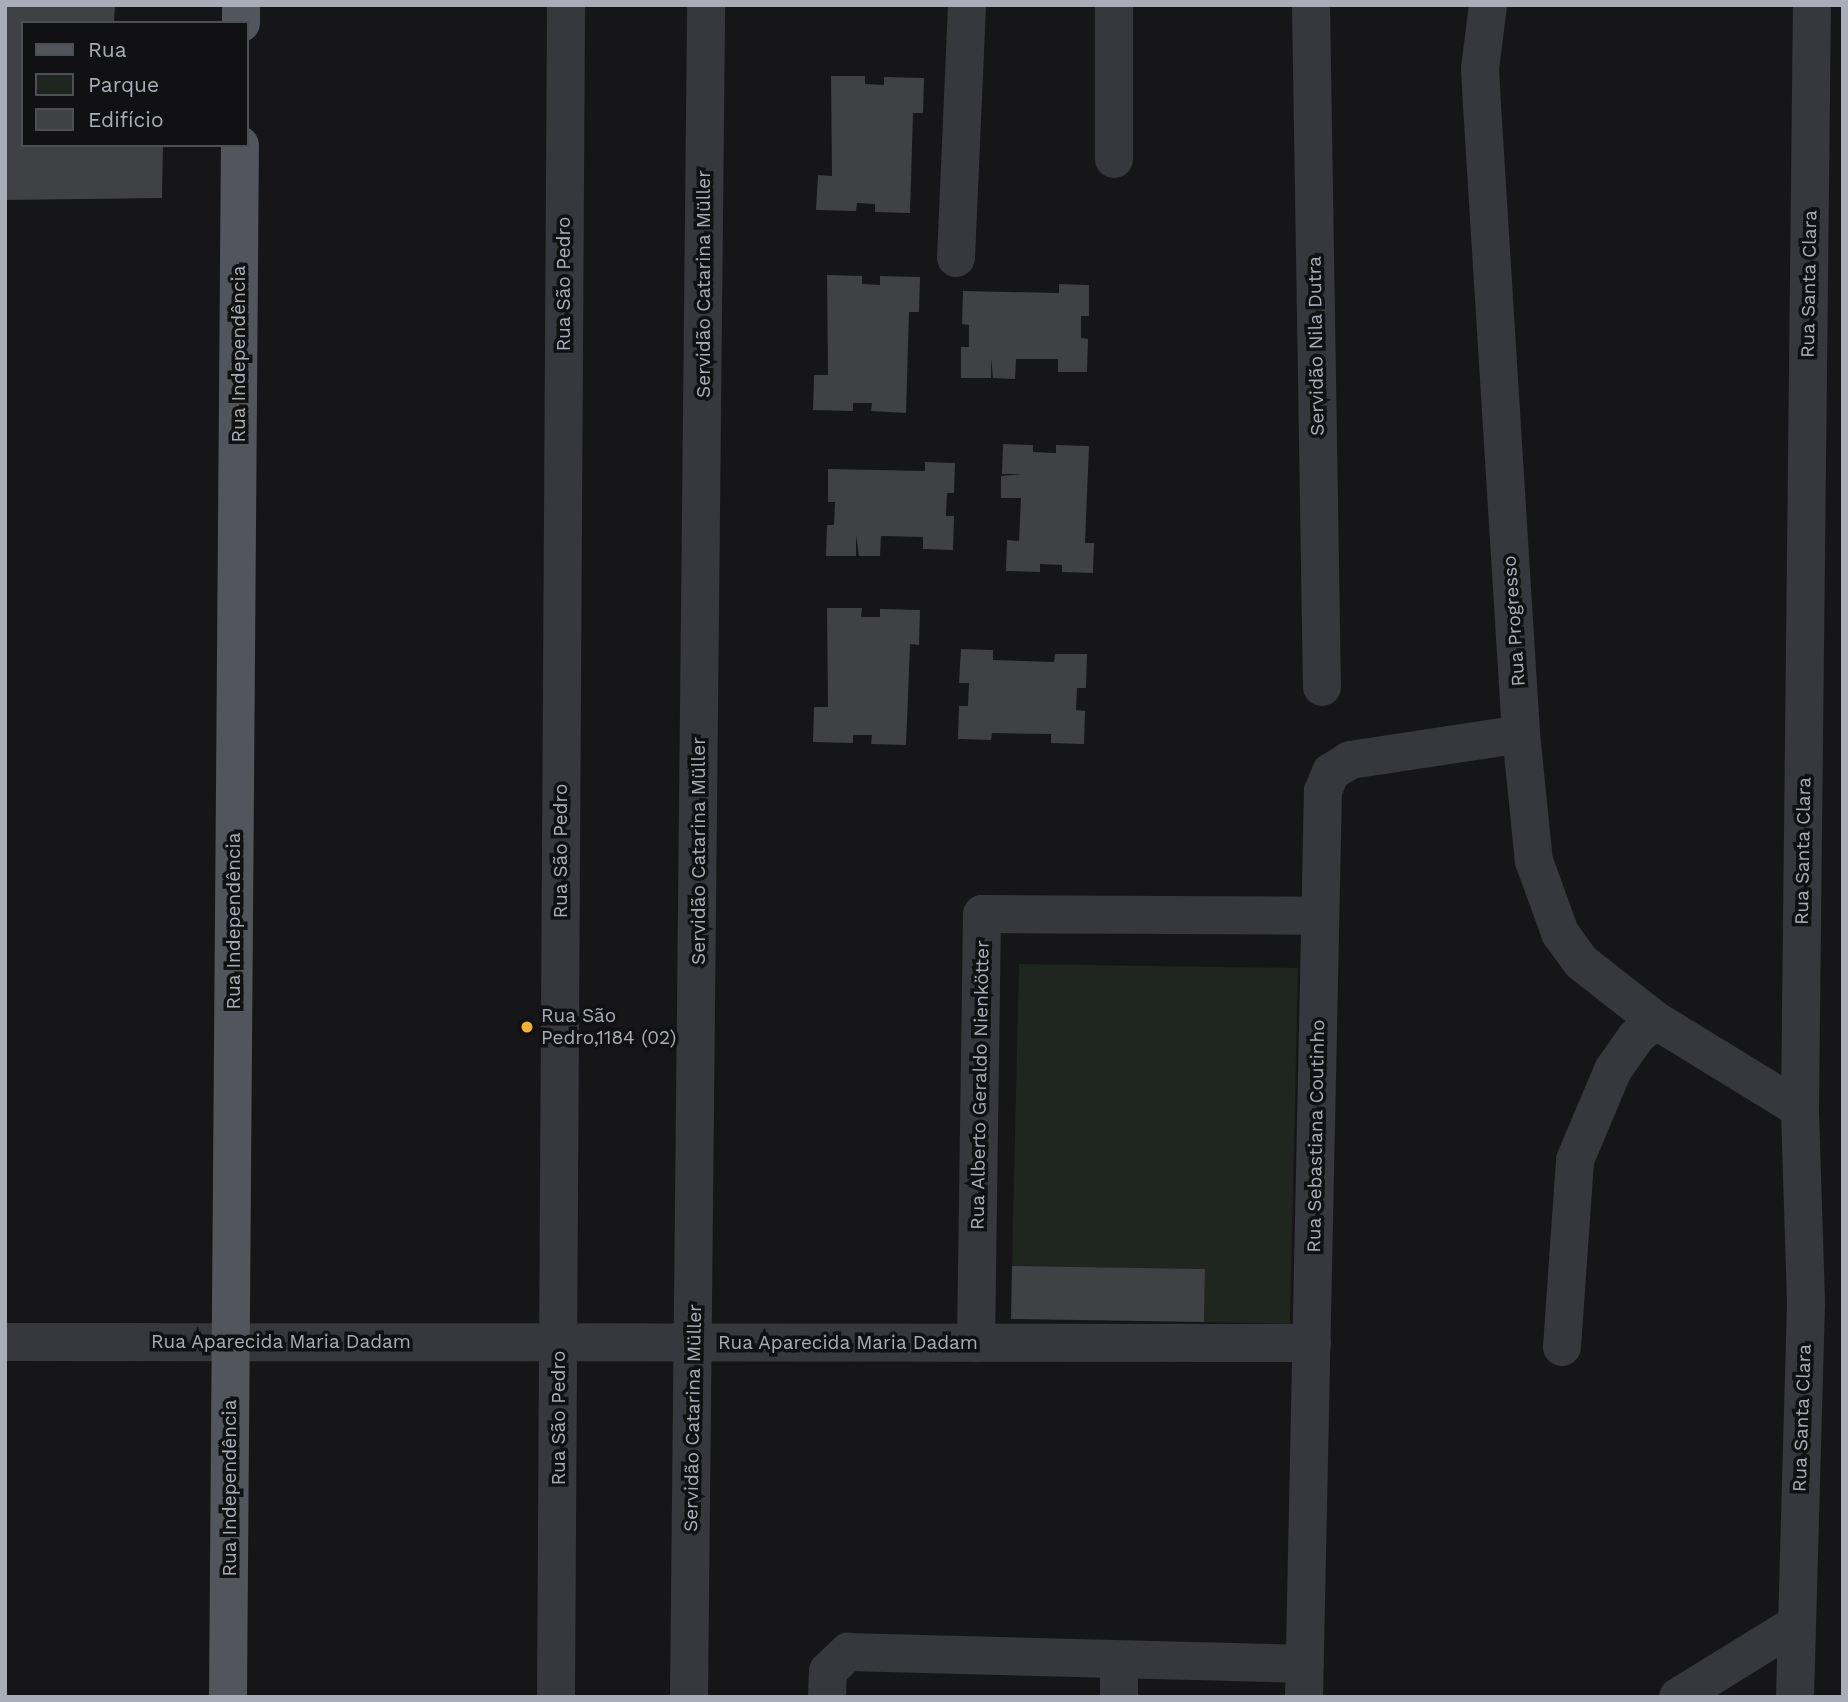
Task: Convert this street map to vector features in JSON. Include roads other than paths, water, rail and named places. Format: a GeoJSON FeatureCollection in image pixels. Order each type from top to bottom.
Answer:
{"type":"FeatureCollection","features":[{"type":"Feature","properties":{"kind":"main road","name":"Rua Independência"},"geometry":{"type":"LineString","coordinates":[[228,1697],[240,147]]}},
{"type":"Feature","properties":{"kind":"street","name":"Rua São Pedro"},"geometry":{"type":"LineString","coordinates":[[556,1697],[566,5]]}},
{"type":"Feature","properties":{"kind":"street","name":"Servidão Catarina Müller"},"geometry":{"type":"LineString","coordinates":[[689,1697],[695,1343],[706,5]]}},
{"type":"Feature","properties":{"kind":"street"},"geometry":{"type":"LineString","coordinates":[[956,258],[967,5]]}},
{"type":"Feature","properties":{"kind":"street"},"geometry":{"type":"LineString","coordinates":[[1114,5],[1114,159]]}},
{"type":"Feature","properties":{"kind":"street","name":"Servidão Nila Dutra"},"geometry":{"type":"LineString","coordinates":[[1311,5],[1322,687]]}},
{"type":"Feature","properties":{"kind":"street","name":"Rua Progresso"},"geometry":{"type":"LineString","coordinates":[[1488,5],[1483,29],[1482,105],[1521,734],[1534,861],[1560,933],[1581,962],[1655,1020],[1800,1110]]}},
{"type":"Feature","properties":{"kind":"street","name":"Rua Santa Clara"},"geometry":{"type":"LineString","coordinates":[[1795,1697],[1806,1302],[1800,1110],[1812,5]]}},
{"type":"Feature","properties":{"kind":"street","name":"Rua Sebastiana Coutinho"},"geometry":{"type":"LineString","coordinates":[[1305,1680],[1323,792],[1331,772],[1350,760],[1521,734]]}},
{"type":"Feature","properties":{"kind":"street","name":"Rua Alberto Geraldo Nienkötter"},"geometry":{"type":"LineString","coordinates":[[976,1343],[982,914],[1320,916]]}},
{"type":"Feature","properties":{"kind":"street"},"geometry":{"type":"LineString","coordinates":[[1562,1347],[1575,1160],[1613,1070],[1655,1020]]}},
{"type":"Feature","properties":{"kind":"street","name":"Rua Aparecida Maria Dadam"},"geometry":{"type":"LineString","coordinates":[[5,1342],[1312,1343]]}},
{"type":"Feature","properties":{"kind":"street"},"geometry":{"type":"LineString","coordinates":[[1678,1697],[1796,1624]]}},
{"type":"Feature","properties":{"kind":"street"},"geometry":{"type":"LineString","coordinates":[[827,1697],[828,1671],[848,1652],[1119,1679],[1305,1680]]}},
{"type":"Feature","properties":{"kind":"place","name":"Rua São Pedro,1184 (02)"},"geometry":{"type":"Point","coordinates":[527,1027]}}]}
